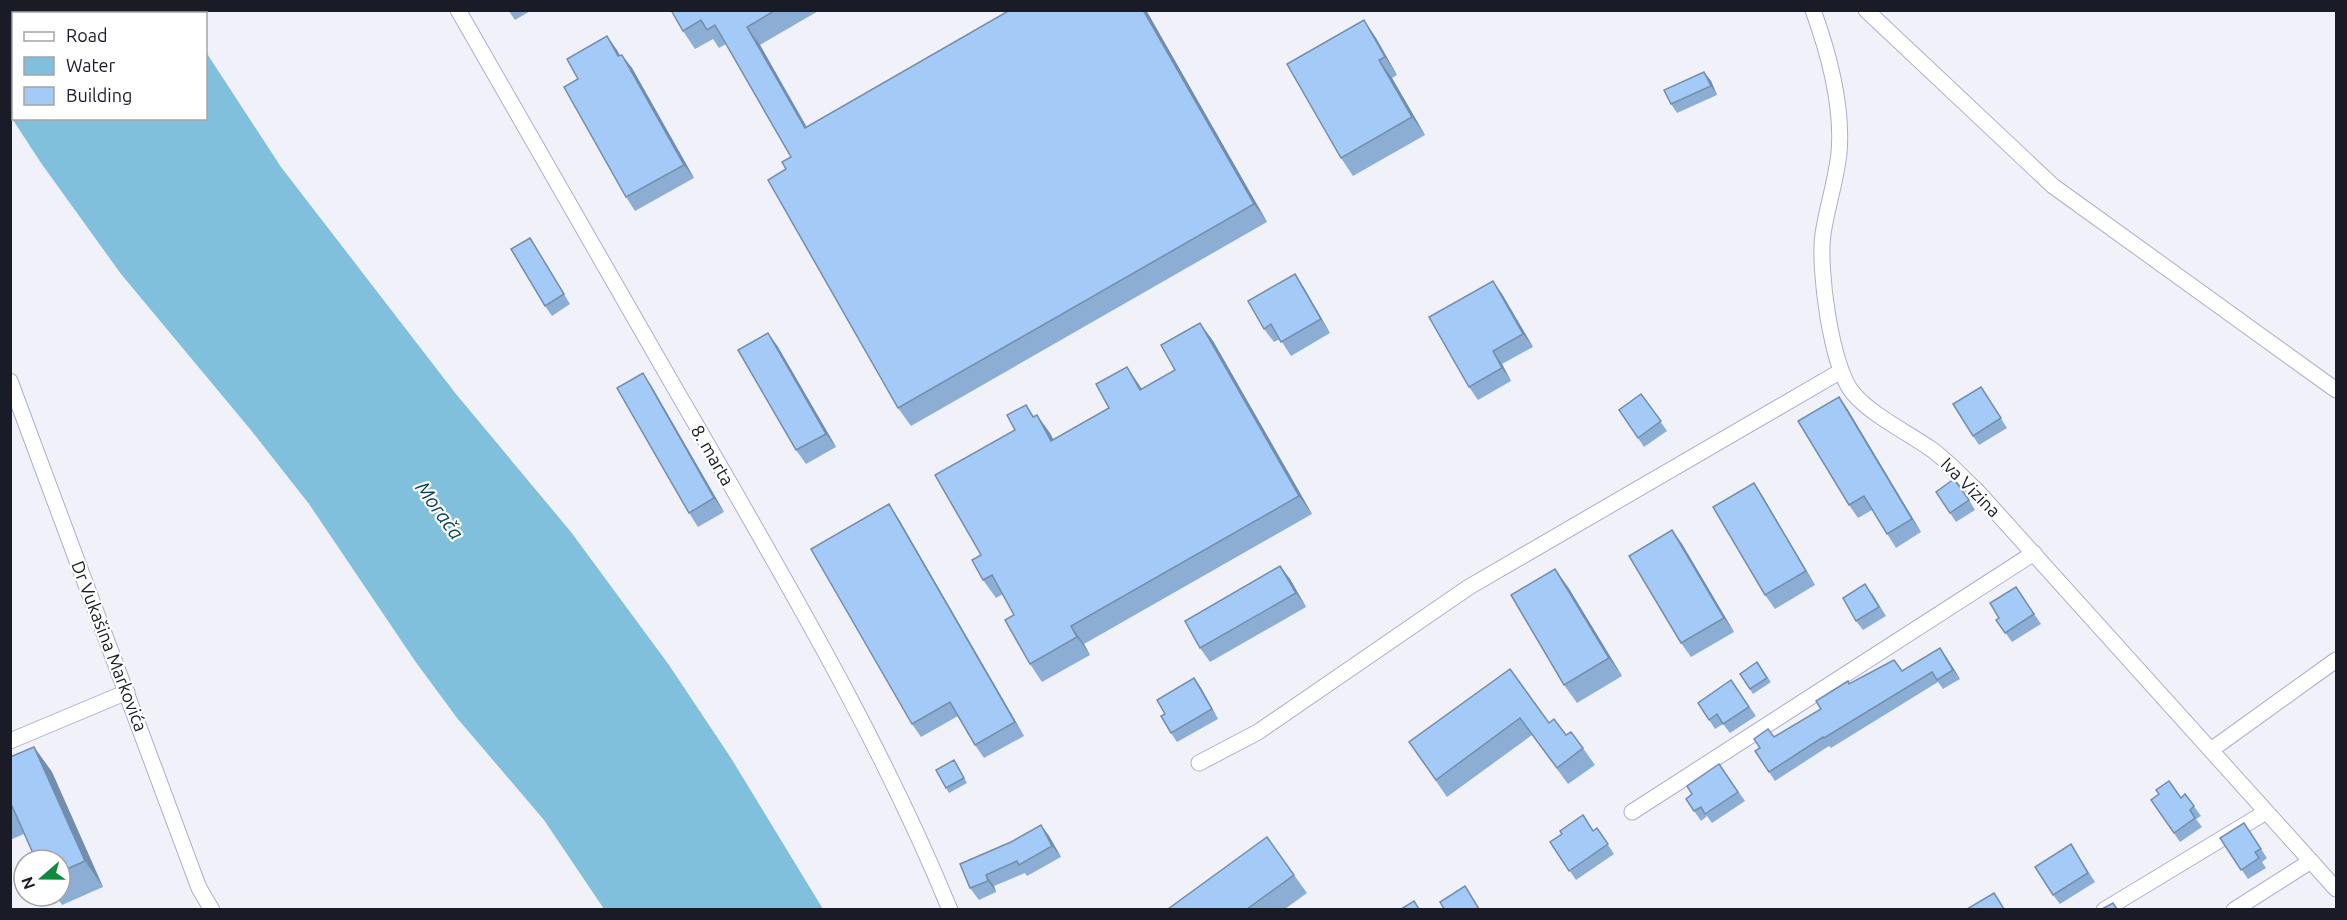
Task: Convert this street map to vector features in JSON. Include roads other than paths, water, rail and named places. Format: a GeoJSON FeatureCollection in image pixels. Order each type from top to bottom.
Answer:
{"type":"FeatureCollection","features":[{"type":"Feature","properties":{"kind":"street","name":"8. marta"},"geometry":{"type":"LineString","coordinates":[[458,10],[766,547],[858,715],[906,807],[950,909]]}},
{"type":"Feature","properties":{"kind":"street","name":"Iva Vizina"},"geometry":{"type":"LineString","coordinates":[[1813,10],[1828,58],[1838,112],[1839,152],[1821,254],[1822,275],[1841,371],[1852,392],[1864,403],[1934,451],[1978,492],[2337,889]]}},
{"type":"Feature","properties":{"kind":"street"},"geometry":{"type":"LineString","coordinates":[[1866,10],[2053,186],[2337,390]]}},
{"type":"Feature","properties":{"kind":"street"},"geometry":{"type":"LineString","coordinates":[[1199,763],[1258,732],[1469,587],[1841,371]]}},
{"type":"Feature","properties":{"kind":"street","name":"Dr Vukašina Markovića"},"geometry":{"type":"LineString","coordinates":[[10,381],[200,888],[212,909]]}},
{"type":"Feature","properties":{"kind":"street"},"geometry":{"type":"LineString","coordinates":[[1632,812],[2034,553]]}},
{"type":"Feature","properties":{"kind":"street"},"geometry":{"type":"LineString","coordinates":[[2211,750],[2337,660]]}},
{"type":"Feature","properties":{"kind":"street"},"geometry":{"type":"LineString","coordinates":[[10,741],[127,692]]}},
{"type":"Feature","properties":{"kind":"street"},"geometry":{"type":"LineString","coordinates":[[2104,909],[2266,812]]}},
{"type":"Feature","properties":{"kind":"street"},"geometry":{"type":"LineString","coordinates":[[2234,909],[2311,861]]}},
{"type":"Feature","properties":{"kind":"water"},"geometry":{"type":"Polygon","coordinates":[[[10,11],[179,12],[12,12],[12,119],[10,11]]]}},
{"type":"Feature","properties":{"kind":"water","name":"Morača"},"geometry":{"type":"Polygon","coordinates":[[[207,54],[281,167],[456,394],[571,532],[669,665],[731,758],[823,909],[604,909],[544,820],[457,718],[415,661],[309,504],[121,274],[13,120],[207,120],[207,54]]]}}]}
